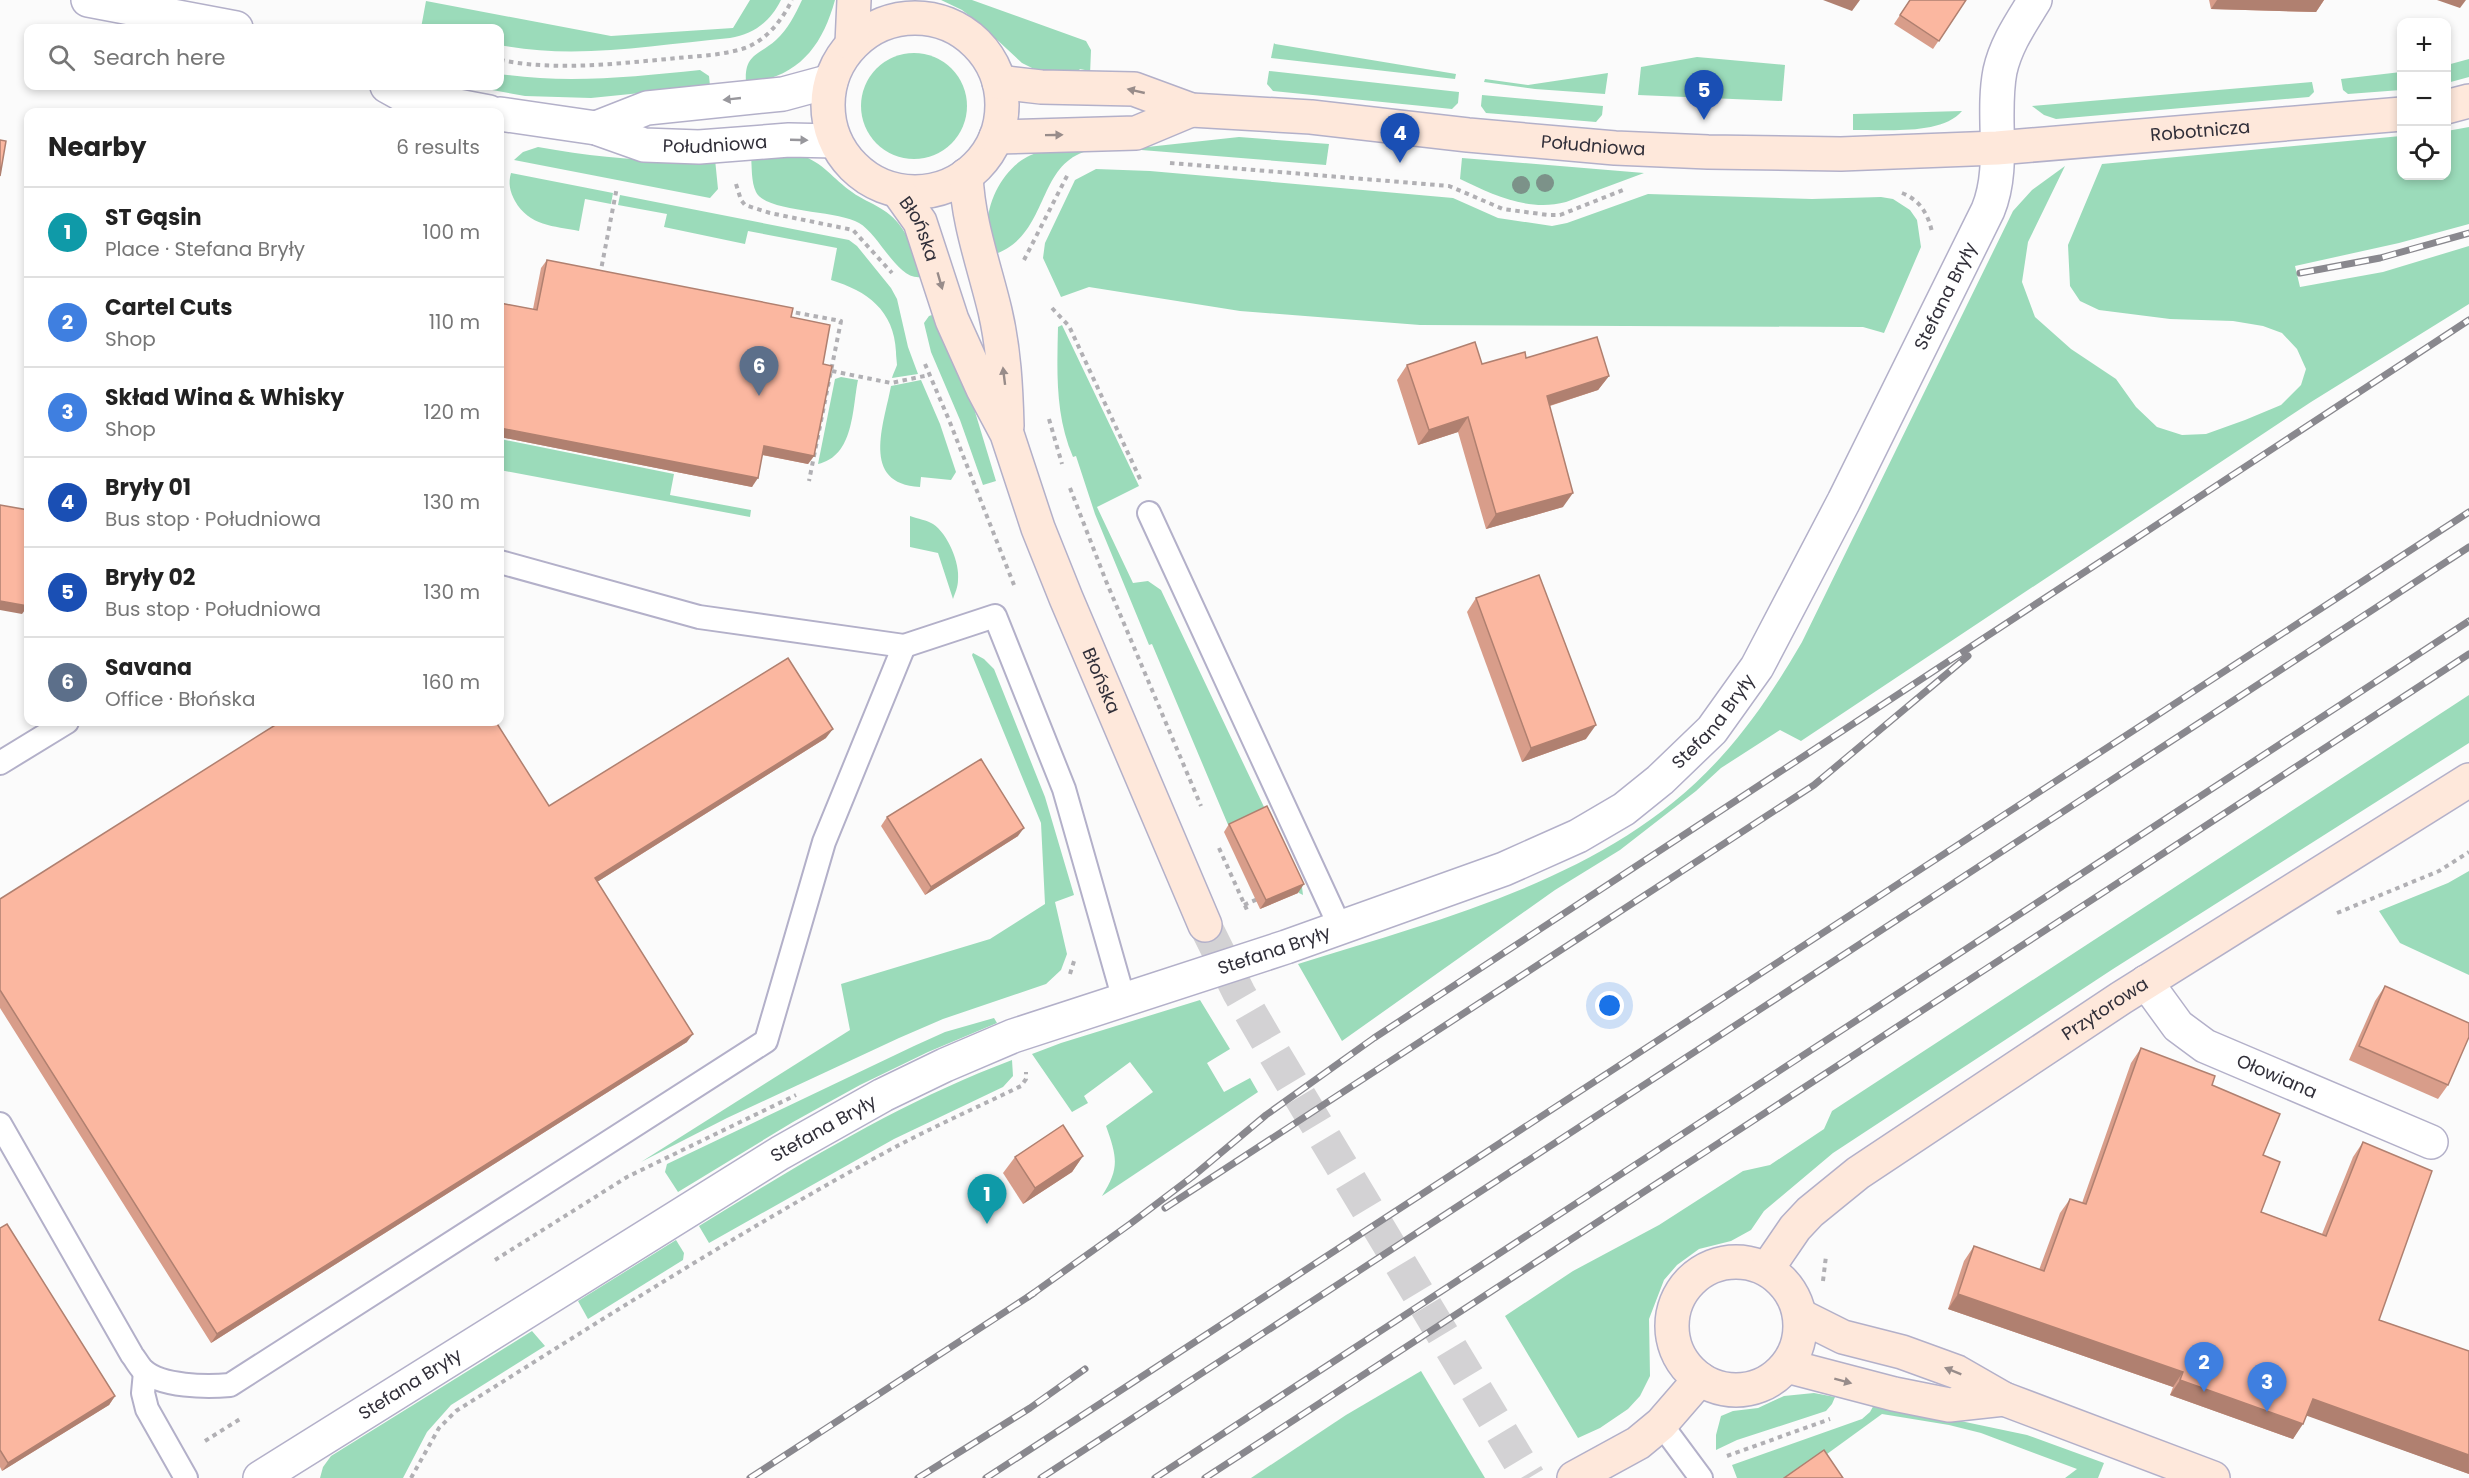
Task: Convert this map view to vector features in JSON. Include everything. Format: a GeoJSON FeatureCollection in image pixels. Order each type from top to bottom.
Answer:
{"type":"FeatureCollection","features":[{"type":"Feature","properties":{"kind":"street"},"geometry":{"type":"LineString","coordinates":[[88,0],[215,24]]}},
{"type":"Feature","properties":{"kind":"street"},"geometry":{"type":"LineString","coordinates":[[852,44],[854,0]]}},
{"type":"Feature","properties":{"kind":"street","name":"Stefana Bryły"},"geometry":{"type":"LineString","coordinates":[[276,1474],[752,1171],[883,1095],[1013,1036],[1286,947],[1504,870],[1578,836],[1624,809],[1660,780],[1712,730],[1743,689],[1770,645],[1988,210],[1996,181],[2000,73],[2008,45],[2035,0]]}},
{"type":"Feature","properties":{"kind":"street"},"geometry":{"type":"LineString","coordinates":[[917,9],[965,34],[986,55],[999,82],[1002,100],[996,137],[978,165],[945,187],[922,192],[898,191],[878,185],[861,174],[846,159],[835,141],[829,122],[828,102],[831,81],[843,55],[852,44],[885,23],[904,19],[917,9]]}},
{"type":"Feature","properties":{"kind":"street","name":"Południowa"},"geometry":{"type":"LineString","coordinates":[[596,128],[647,108],[783,94],[831,81]]}},
{"type":"Feature","properties":{"kind":"street","name":"Południowa"},"geometry":{"type":"LineString","coordinates":[[999,82],[1041,87],[1134,89],[1191,110],[1311,117],[1468,135],[1615,148],[1696,152],[1841,154],[1997,148]]}},
{"type":"Feature","properties":{"kind":"street"},"geometry":{"type":"LineString","coordinates":[[394,90],[405,96],[468,108]]}},
{"type":"Feature","properties":{"kind":"street"},"geometry":{"type":"LineString","coordinates":[[2451,106],[2469,101]]}},
{"type":"Feature","properties":{"kind":"street","name":"Południowa"},"geometry":{"type":"LineString","coordinates":[[996,137],[1136,133],[1191,110]]}},
{"type":"Feature","properties":{"kind":"street","name":"Robotnicza"},"geometry":{"type":"LineString","coordinates":[[1997,148],[2397,114]]}},
{"type":"Feature","properties":{"kind":"street","name":"Południowa"},"geometry":{"type":"LineString","coordinates":[[504,115],[596,128],[644,145],[699,147],[789,140],[835,141]]}},
{"type":"Feature","properties":{"kind":"street","name":"Błońska"},"geometry":{"type":"LineString","coordinates":[[966,175],[967,200],[974,237],[995,312],[1006,381],[1007,434]]}},
{"type":"Feature","properties":{"kind":"street","name":"Błońska"},"geometry":{"type":"LineString","coordinates":[[898,191],[920,222],[952,320],[983,389],[1007,434],[1038,528],[1066,598],[1205,924]]}},
{"type":"Feature","properties":{"kind":"street","name":"Przytorowa"},"geometry":{"type":"LineString","coordinates":[[1767,1269],[1803,1220],[1858,1173],[2146,982],[2469,780]]}},
{"type":"Feature","properties":{"kind":"street","name":"Ołowiana"},"geometry":{"type":"LineString","coordinates":[[2146,982],[2178,1026],[2205,1046],[2431,1142]]}},
{"type":"Feature","properties":{"kind":"street"},"geometry":{"type":"LineString","coordinates":[[1740,1261],[1767,1269],[1780,1278],[1791,1291],[1801,1316],[1800,1338],[1787,1366],[1768,1381],[1746,1390],[1730,1390],[1700,1380],[1681,1360],[1675,1347],[1672,1319],[1681,1292],[1689,1281],[1712,1266],[1740,1261]]}},
{"type":"Feature","properties":{"kind":"street"},"geometry":{"type":"LineString","coordinates":[[1801,1316],[1843,1337],[1902,1352],[1957,1372],[2004,1399],[2214,1478]]}},
{"type":"Feature","properties":{"kind":"street"},"geometry":{"type":"LineString","coordinates":[[1787,1366],[1894,1394],[1949,1405],[2004,1399]]}},
{"type":"Feature","properties":{"kind":"street"},"geometry":{"type":"LineString","coordinates":[[1574,1478],[1638,1443],[1661,1424],[1700,1380]]}},
{"type":"Feature","properties":{"kind":"lane"},"geometry":{"type":"LineString","coordinates":[[1149,513],[1340,927]]}},
{"type":"Feature","properties":{"kind":"lane"},"geometry":{"type":"LineString","coordinates":[[504,563],[699,617],[904,646],[995,616],[1064,789],[1124,1000]]}},
{"type":"Feature","properties":{"kind":"lane"},"geometry":{"type":"LineString","coordinates":[[0,1124],[132,1355],[145,1372],[165,1380],[201,1387],[230,1385],[766,1041],[824,842],[904,646]]}},
{"type":"Feature","properties":{"kind":"lane"},"geometry":{"type":"LineString","coordinates":[[0,763],[60,726]]}},
{"type":"Feature","properties":{"kind":"lane"},"geometry":{"type":"LineString","coordinates":[[145,1372],[143,1393],[147,1409],[186,1478]]}},
{"type":"Feature","properties":{"kind":"lane"},"geometry":{"type":"LineString","coordinates":[[1661,1424],[1701,1478]]}},
{"type":"Feature","properties":{"kind":"path"},"geometry":{"type":"LineString","coordinates":[[504,61],[544,66],[610,65],[724,52],[746,47],[765,36],[779,22],[792,0]]}},
{"type":"Feature","properties":{"kind":"path"},"geometry":{"type":"LineString","coordinates":[[1164,162],[1449,186],[1503,209],[1548,215],[1560,214],[1628,189]]}},
{"type":"Feature","properties":{"kind":"path"},"geometry":{"type":"LineString","coordinates":[[1022,262],[1029,254],[1064,181],[1074,168]]}},
{"type":"Feature","properties":{"kind":"path"},"geometry":{"type":"LineString","coordinates":[[735,173],[738,194],[745,205],[770,213],[854,230],[895,276]]}},
{"type":"Feature","properties":{"kind":"path"},"geometry":{"type":"LineString","coordinates":[[611,277],[600,275],[618,187]]}},
{"type":"Feature","properties":{"kind":"path"},"geometry":{"type":"LineString","coordinates":[[1899,192],[1916,201],[1924,209],[1933,238]]}},
{"type":"Feature","properties":{"kind":"path"},"geometry":{"type":"LineString","coordinates":[[1052,308],[1069,326],[1148,496],[1149,513]]}},
{"type":"Feature","properties":{"kind":"path"},"geometry":{"type":"LineString","coordinates":[[784,310],[842,321],[809,481]]}},
{"type":"Feature","properties":{"kind":"path"},"geometry":{"type":"LineString","coordinates":[[922,358],[949,420],[956,443]]}},
{"type":"Feature","properties":{"kind":"path"},"geometry":{"type":"LineString","coordinates":[[832,371],[891,383],[929,375]]}},
{"type":"Feature","properties":{"kind":"path"},"geometry":{"type":"LineString","coordinates":[[1048,418],[1064,471]]}},
{"type":"Feature","properties":{"kind":"path"},"geometry":{"type":"LineString","coordinates":[[1067,480],[1106,581],[1205,815]]}},
{"type":"Feature","properties":{"kind":"path"},"geometry":{"type":"LineString","coordinates":[[1218,846],[1247,910]]}},
{"type":"Feature","properties":{"kind":"path"},"geometry":{"type":"LineString","coordinates":[[2327,917],[2439,871],[2469,852]]}},
{"type":"Feature","properties":{"kind":"path"},"geometry":{"type":"LineString","coordinates":[[1244,905],[1265,896]]}},
{"type":"Feature","properties":{"kind":"path"},"geometry":{"type":"LineString","coordinates":[[411,1478],[439,1428],[456,1411],[702,1257],[806,1197],[888,1151],[1021,1086],[1027,1075],[1024,1064]]}},
{"type":"Feature","properties":{"kind":"path"},"geometry":{"type":"LineString","coordinates":[[1824,1289],[1823,1273],[1828,1251]]}},
{"type":"Feature","properties":{"kind":"path"},"geometry":{"type":"LineString","coordinates":[[1724,1457],[1831,1418]]}},
{"type":"Feature","properties":{"kind":"green space"},"geometry":{"type":"Polygon","coordinates":[[[750,0],[781,0],[766,21],[754,30],[739,36],[615,50],[557,51],[504,46],[504,24],[422,24],[426,1],[611,36],[733,28],[750,0]]]}},
{"type":"Feature","properties":{"kind":"green space"},"geometry":{"type":"Polygon","coordinates":[[[802,0],[835,0],[830,17],[815,46],[794,67],[780,75],[746,83],[747,66],[750,61],[780,36],[791,22],[802,0]]]}},
{"type":"Feature","properties":{"kind":"green space"},"geometry":{"type":"Polygon","coordinates":[[[941,0],[972,0],[1086,41],[1091,50],[1090,75],[1080,69],[1074,75],[1036,70],[1022,63],[979,23],[962,10],[941,0]]]}},
{"type":"Feature","properties":{"kind":"green space"},"geometry":{"type":"Polygon","coordinates":[[[1274,43],[1456,74],[1455,79],[1271,58],[1274,43]]]}},
{"type":"Feature","properties":{"kind":"green space"},"geometry":{"type":"Polygon","coordinates":[[[914,53],[934,57],[951,69],[963,86],[967,106],[963,126],[951,143],[934,155],[914,159],[894,155],[877,143],[865,126],[861,106],[865,86],[877,69],[894,57],[914,53]]]}},
{"type":"Feature","properties":{"kind":"green space"},"geometry":{"type":"Polygon","coordinates":[[[1697,57],[1785,65],[1782,101],[1638,95],[1641,67],[1697,57]]]}},
{"type":"Feature","properties":{"kind":"green space"},"geometry":{"type":"Polygon","coordinates":[[[2469,59],[2469,77],[2451,82],[2451,64],[2469,59]]]}},
{"type":"Feature","properties":{"kind":"green space"},"geometry":{"type":"Polygon","coordinates":[[[700,70],[709,76],[710,86],[591,98],[525,96],[492,90],[504,90],[504,74],[550,79],[624,77],[700,70]]]}},
{"type":"Feature","properties":{"kind":"green space"},"geometry":{"type":"Polygon","coordinates":[[[1269,71],[1459,92],[1458,103],[1452,109],[1273,91],[1267,84],[1269,71]]]}},
{"type":"Feature","properties":{"kind":"green space"},"geometry":{"type":"Polygon","coordinates":[[[2397,72],[2397,90],[2348,94],[2343,90],[2341,79],[2397,72]]]}},
{"type":"Feature","properties":{"kind":"green space"},"geometry":{"type":"Polygon","coordinates":[[[1608,73],[1605,94],[1535,89],[1484,82],[1485,79],[1528,85],[1608,73]]]}},
{"type":"Feature","properties":{"kind":"green space"},"geometry":{"type":"Polygon","coordinates":[[[2312,82],[2314,92],[2309,97],[2056,119],[2044,115],[2032,106],[2312,82]]]}},
{"type":"Feature","properties":{"kind":"green space"},"geometry":{"type":"Polygon","coordinates":[[[1482,95],[1603,106],[1602,115],[1596,122],[1486,113],[1481,106],[1482,95]]]}},
{"type":"Feature","properties":{"kind":"green space"},"geometry":{"type":"Polygon","coordinates":[[[1962,111],[1953,119],[1926,128],[1853,130],[1853,114],[1962,111]]]}},
{"type":"Feature","properties":{"kind":"green space"},"geometry":{"type":"Polygon","coordinates":[[[2469,127],[2469,224],[2399,243],[2295,266],[2300,287],[2383,272],[2469,246],[2469,304],[2311,402],[1801,741],[1780,730],[1721,768],[1696,791],[1620,850],[1555,890],[1342,1041],[1298,964],[1469,909],[1525,888],[1579,863],[1630,833],[1678,798],[1721,757],[1744,730],[1802,642],[2013,211],[2032,190],[2065,166],[2028,242],[2022,282],[2035,317],[2071,349],[2116,379],[2136,407],[2157,427],[2182,435],[2206,434],[2281,405],[2301,385],[2306,369],[2297,349],[2282,333],[2263,326],[2233,321],[2170,319],[2099,310],[2080,301],[2070,286],[2068,245],[2102,164],[2397,136],[2397,180],[2451,180],[2451,130],[2469,127]]]}},
{"type":"Feature","properties":{"kind":"green space"},"geometry":{"type":"Polygon","coordinates":[[[1239,137],[1329,144],[1326,165],[1129,149],[1239,137]]]}},
{"type":"Feature","properties":{"kind":"green space"},"geometry":{"type":"Polygon","coordinates":[[[538,147],[626,159],[715,159],[718,189],[710,198],[514,160],[523,152],[538,147]]]}},
{"type":"Feature","properties":{"kind":"green space"},"geometry":{"type":"Polygon","coordinates":[[[1087,151],[1070,159],[1058,171],[1024,233],[1011,246],[993,255],[988,232],[990,207],[1000,183],[1008,172],[1028,156],[1040,152],[1087,151]]]}},
{"type":"Feature","properties":{"kind":"green space"},"geometry":{"type":"Polygon","coordinates":[[[800,155],[822,166],[845,187],[897,221],[908,238],[922,277],[913,277],[905,272],[859,223],[835,216],[787,208],[762,199],[754,188],[751,156],[800,155]]]}},
{"type":"Feature","properties":{"kind":"green space"},"geometry":{"type":"Polygon","coordinates":[[[1462,158],[1644,173],[1566,202],[1538,205],[1498,196],[1460,179],[1462,158]]]}},
{"type":"Feature","properties":{"kind":"green space"},"geometry":{"type":"Polygon","coordinates":[[[1096,169],[1150,171],[1453,198],[1498,218],[1552,226],[1567,223],[1648,194],[1812,199],[1881,197],[1893,199],[1910,210],[1917,220],[1921,247],[1884,333],[1863,327],[1420,325],[1240,311],[1089,287],[1061,297],[1043,258],[1045,243],[1075,180],[1096,169]]]}},
{"type":"Feature","properties":{"kind":"green space"},"geometry":{"type":"Polygon","coordinates":[[[511,173],[613,193],[611,204],[585,199],[579,231],[543,224],[527,216],[515,201],[510,187],[511,173]]]}},
{"type":"Feature","properties":{"kind":"green space"},"geometry":{"type":"Polygon","coordinates":[[[620,195],[849,240],[857,246],[891,288],[897,299],[908,347],[918,374],[892,378],[897,365],[894,337],[890,325],[876,304],[867,297],[831,280],[837,248],[748,231],[745,244],[664,227],[667,214],[618,205],[620,195]]]}},
{"type":"Feature","properties":{"kind":"green space"},"geometry":{"type":"Polygon","coordinates":[[[935,314],[969,392],[996,481],[983,485],[960,420],[931,352],[924,323],[929,316],[935,314]]]}},
{"type":"Feature","properties":{"kind":"green space"},"geometry":{"type":"Polygon","coordinates":[[[1062,325],[1139,486],[1097,507],[1133,583],[1148,581],[1161,590],[1302,887],[1303,895],[1299,893],[1262,814],[1229,827],[1152,644],[1149,645],[1095,514],[1076,456],[1073,457],[1067,441],[1060,409],[1058,376],[1058,327],[1062,325]]]}},
{"type":"Feature","properties":{"kind":"green space"},"geometry":{"type":"Polygon","coordinates":[[[841,377],[858,380],[849,430],[839,452],[818,464],[835,379],[841,377]]]}},
{"type":"Feature","properties":{"kind":"green space"},"geometry":{"type":"Polygon","coordinates":[[[921,380],[940,424],[956,472],[951,480],[921,477],[920,487],[901,483],[889,475],[883,464],[880,450],[891,386],[921,380]]]}},
{"type":"Feature","properties":{"kind":"green space"},"geometry":{"type":"Polygon","coordinates":[[[504,440],[674,474],[670,495],[751,510],[750,517],[504,471],[504,440]]]}},
{"type":"Feature","properties":{"kind":"green space"},"geometry":{"type":"Polygon","coordinates":[[[910,516],[933,524],[948,542],[955,557],[958,573],[958,585],[953,599],[938,553],[910,547],[910,516]]]}},
{"type":"Feature","properties":{"kind":"green space"},"geometry":{"type":"Polygon","coordinates":[[[973,653],[984,659],[994,669],[1045,797],[1074,895],[1055,902],[1067,954],[1061,970],[1046,984],[943,1019],[899,1038],[727,1118],[641,1162],[850,1030],[841,984],[990,939],[1045,904],[1041,823],[973,653]]]}},
{"type":"Feature","properties":{"kind":"green space"},"geometry":{"type":"Polygon","coordinates":[[[2469,695],[2469,743],[2113,969],[1833,1153],[1764,1211],[1751,1230],[1731,1241],[1699,1249],[1677,1265],[1664,1280],[1649,1319],[1650,1376],[1640,1396],[1628,1409],[1600,1428],[1578,1438],[1505,1316],[1573,1271],[1659,1225],[1743,1171],[1770,1165],[1824,1129],[1832,1111],[2469,695]]]}},
{"type":"Feature","properties":{"kind":"green space"},"geometry":{"type":"Polygon","coordinates":[[[2469,871],[2469,975],[2400,943],[2379,911],[2448,883],[2469,871]]]}},
{"type":"Feature","properties":{"kind":"green space"},"geometry":{"type":"Polygon","coordinates":[[[1200,1000],[1230,1049],[1207,1063],[1224,1092],[1250,1078],[1258,1092],[1102,1196],[1112,1178],[1115,1162],[1113,1146],[1106,1126],[1153,1092],[1130,1062],[1084,1096],[1088,1103],[1072,1112],[1032,1054],[1200,1000]]]}},
{"type":"Feature","properties":{"kind":"green space"},"geometry":{"type":"Polygon","coordinates":[[[994,1018],[997,1023],[928,1052],[860,1085],[793,1122],[678,1192],[665,1172],[667,1164],[914,1046],[945,1032],[994,1018]]]}},
{"type":"Feature","properties":{"kind":"green space"},"geometry":{"type":"Polygon","coordinates":[[[1012,1060],[1013,1076],[1003,1087],[894,1139],[709,1243],[699,1226],[813,1157],[890,1115],[1012,1060]]]}},
{"type":"Feature","properties":{"kind":"green space"},"geometry":{"type":"Polygon","coordinates":[[[676,1240],[684,1253],[683,1260],[588,1319],[578,1301],[676,1240]]]}},
{"type":"Feature","properties":{"kind":"green space"},"geometry":{"type":"Polygon","coordinates":[[[532,1331],[545,1346],[451,1405],[427,1432],[403,1478],[320,1478],[323,1467],[331,1456],[532,1331]]]}},
{"type":"Feature","properties":{"kind":"green space"},"geometry":{"type":"Polygon","coordinates":[[[1421,1371],[1485,1478],[1251,1478],[1346,1415],[1421,1371]]]}},
{"type":"Feature","properties":{"kind":"green space"},"geometry":{"type":"Polygon","coordinates":[[[1814,1393],[1835,1397],[1826,1411],[1737,1440],[1716,1450],[1716,1435],[1721,1416],[1733,1411],[1758,1408],[1784,1396],[1814,1393]]]}},
{"type":"Feature","properties":{"kind":"green space"},"geometry":{"type":"Polygon","coordinates":[[[1875,1403],[2027,1435],[2104,1463],[2098,1478],[2065,1478],[2077,1469],[1981,1433],[1949,1425],[1882,1414],[1794,1478],[1737,1478],[1732,1465],[1862,1419],[1875,1403]]]}},
{"type":"Feature","properties":{"kind":"building"},"geometry":{"type":"Polygon","coordinates":[[[1910,0],[1966,0],[1939,41],[1900,15],[1910,0]]]}},
{"type":"Feature","properties":{"kind":"building"},"geometry":{"type":"Polygon","coordinates":[[[0,140],[6,141],[0,176],[0,140]]]}},
{"type":"Feature","properties":{"kind":"building"},"geometry":{"type":"Polygon","coordinates":[[[547,260],[793,308],[791,317],[830,325],[823,364],[832,366],[814,456],[764,446],[758,478],[504,429],[504,304],[537,310],[547,260]]]}},
{"type":"Feature","properties":{"kind":"building"},"geometry":{"type":"Polygon","coordinates":[[[1597,337],[1609,376],[1547,396],[1573,493],[1496,514],[1468,417],[1429,430],[1407,365],[1475,342],[1482,364],[1525,352],[1526,358],[1597,337]]]}},
{"type":"Feature","properties":{"kind":"building"},"geometry":{"type":"Polygon","coordinates":[[[0,505],[24,509],[24,605],[0,601],[0,505]]]}},
{"type":"Feature","properties":{"kind":"building"},"geometry":{"type":"Polygon","coordinates":[[[1539,575],[1596,725],[1531,748],[1476,598],[1539,575]]]}},
{"type":"Feature","properties":{"kind":"building"},"geometry":{"type":"Polygon","coordinates":[[[788,658],[833,729],[595,878],[693,1034],[217,1334],[0,990],[0,899],[274,726],[499,726],[549,806],[788,658]]]}},
{"type":"Feature","properties":{"kind":"building"},"geometry":{"type":"Polygon","coordinates":[[[981,759],[1024,828],[931,887],[887,817],[981,759]]]}},
{"type":"Feature","properties":{"kind":"building"},"geometry":{"type":"Polygon","coordinates":[[[1267,806],[1304,884],[1266,900],[1229,824],[1267,806]]]}},
{"type":"Feature","properties":{"kind":"building"},"geometry":{"type":"Polygon","coordinates":[[[2385,986],[2469,1023],[2469,1037],[2448,1085],[2359,1046],[2385,986]]]}},
{"type":"Feature","properties":{"kind":"building"},"geometry":{"type":"Polygon","coordinates":[[[2141,1048],[2215,1076],[2212,1085],[2280,1114],[2263,1155],[2280,1162],[2261,1212],[2326,1236],[2363,1142],[2432,1171],[2379,1320],[2469,1351],[2469,1455],[2313,1399],[2303,1424],[2180,1380],[2183,1372],[1958,1294],[1974,1246],[2044,1271],[2070,1199],[2086,1204],[2141,1048]]]}},
{"type":"Feature","properties":{"kind":"building"},"geometry":{"type":"Polygon","coordinates":[[[1063,1125],[1083,1156],[1035,1188],[1015,1157],[1063,1125]]]}},
{"type":"Feature","properties":{"kind":"building"},"geometry":{"type":"Polygon","coordinates":[[[7,1224],[115,1396],[8,1463],[0,1450],[0,1228],[7,1224]]]}},
{"type":"Feature","properties":{"kind":"building"},"geometry":{"type":"Polygon","coordinates":[[[1824,1450],[1843,1478],[1784,1478],[1824,1450]]]}},
{"type":"Feature","properties":{"kind":"tunnel"},"geometry":{"type":"LineString","coordinates":[[1205,925],[1239,993],[1275,1055],[1529,1478]]}},
{"type":"Feature","properties":{"kind":"railway"},"geometry":{"type":"LineString","coordinates":[[2300,273],[2380,258],[2469,233]]}},
{"type":"Feature","properties":{"kind":"railway"},"geometry":{"type":"LineString","coordinates":[[1028,1297],[1192,1177],[1266,1115],[1374,1038],[2469,320]]}},
{"type":"Feature","properties":{"kind":"railway"},"geometry":{"type":"LineString","coordinates":[[986,1478],[2469,512]]}},
{"type":"Feature","properties":{"kind":"railway"},"geometry":{"type":"LineString","coordinates":[[1041,1478],[2469,547]]}},
{"type":"Feature","properties":{"kind":"railway"},"geometry":{"type":"LineString","coordinates":[[1155,1478],[2469,621]]}},
{"type":"Feature","properties":{"kind":"railway"},"geometry":{"type":"LineString","coordinates":[[1205,1478],[2469,654]]}},
{"type":"Feature","properties":{"kind":"railway"},"geometry":{"type":"LineString","coordinates":[[1165,1208],[1814,785],[1968,656]]}},
{"type":"Feature","properties":{"kind":"railway"},"geometry":{"type":"LineString","coordinates":[[750,1478],[1034,1293]]}},
{"type":"Feature","properties":{"kind":"railway"},"geometry":{"type":"LineString","coordinates":[[918,1478],[1030,1408],[1085,1369]]}},
{"type":"Feature","properties":{"kind":"place","name":"Bryły 02"},"geometry":{"type":"Point","coordinates":[1704,120]}},
{"type":"Feature","properties":{"kind":"place","name":"Bryły 01"},"geometry":{"type":"Point","coordinates":[1400,163]}},
{"type":"Feature","properties":{"kind":"place","name":"Savana"},"geometry":{"type":"Point","coordinates":[759,396]}},
{"type":"Feature","properties":{"kind":"place","name":"ST Gąsin"},"geometry":{"type":"Point","coordinates":[987,1224]}},
{"type":"Feature","properties":{"kind":"place","name":"Cartel Cuts"},"geometry":{"type":"Point","coordinates":[2204,1392]}},
{"type":"Feature","properties":{"kind":"place","name":"Skład Wina & Whisky"},"geometry":{"type":"Point","coordinates":[2267,1412]}}]}
